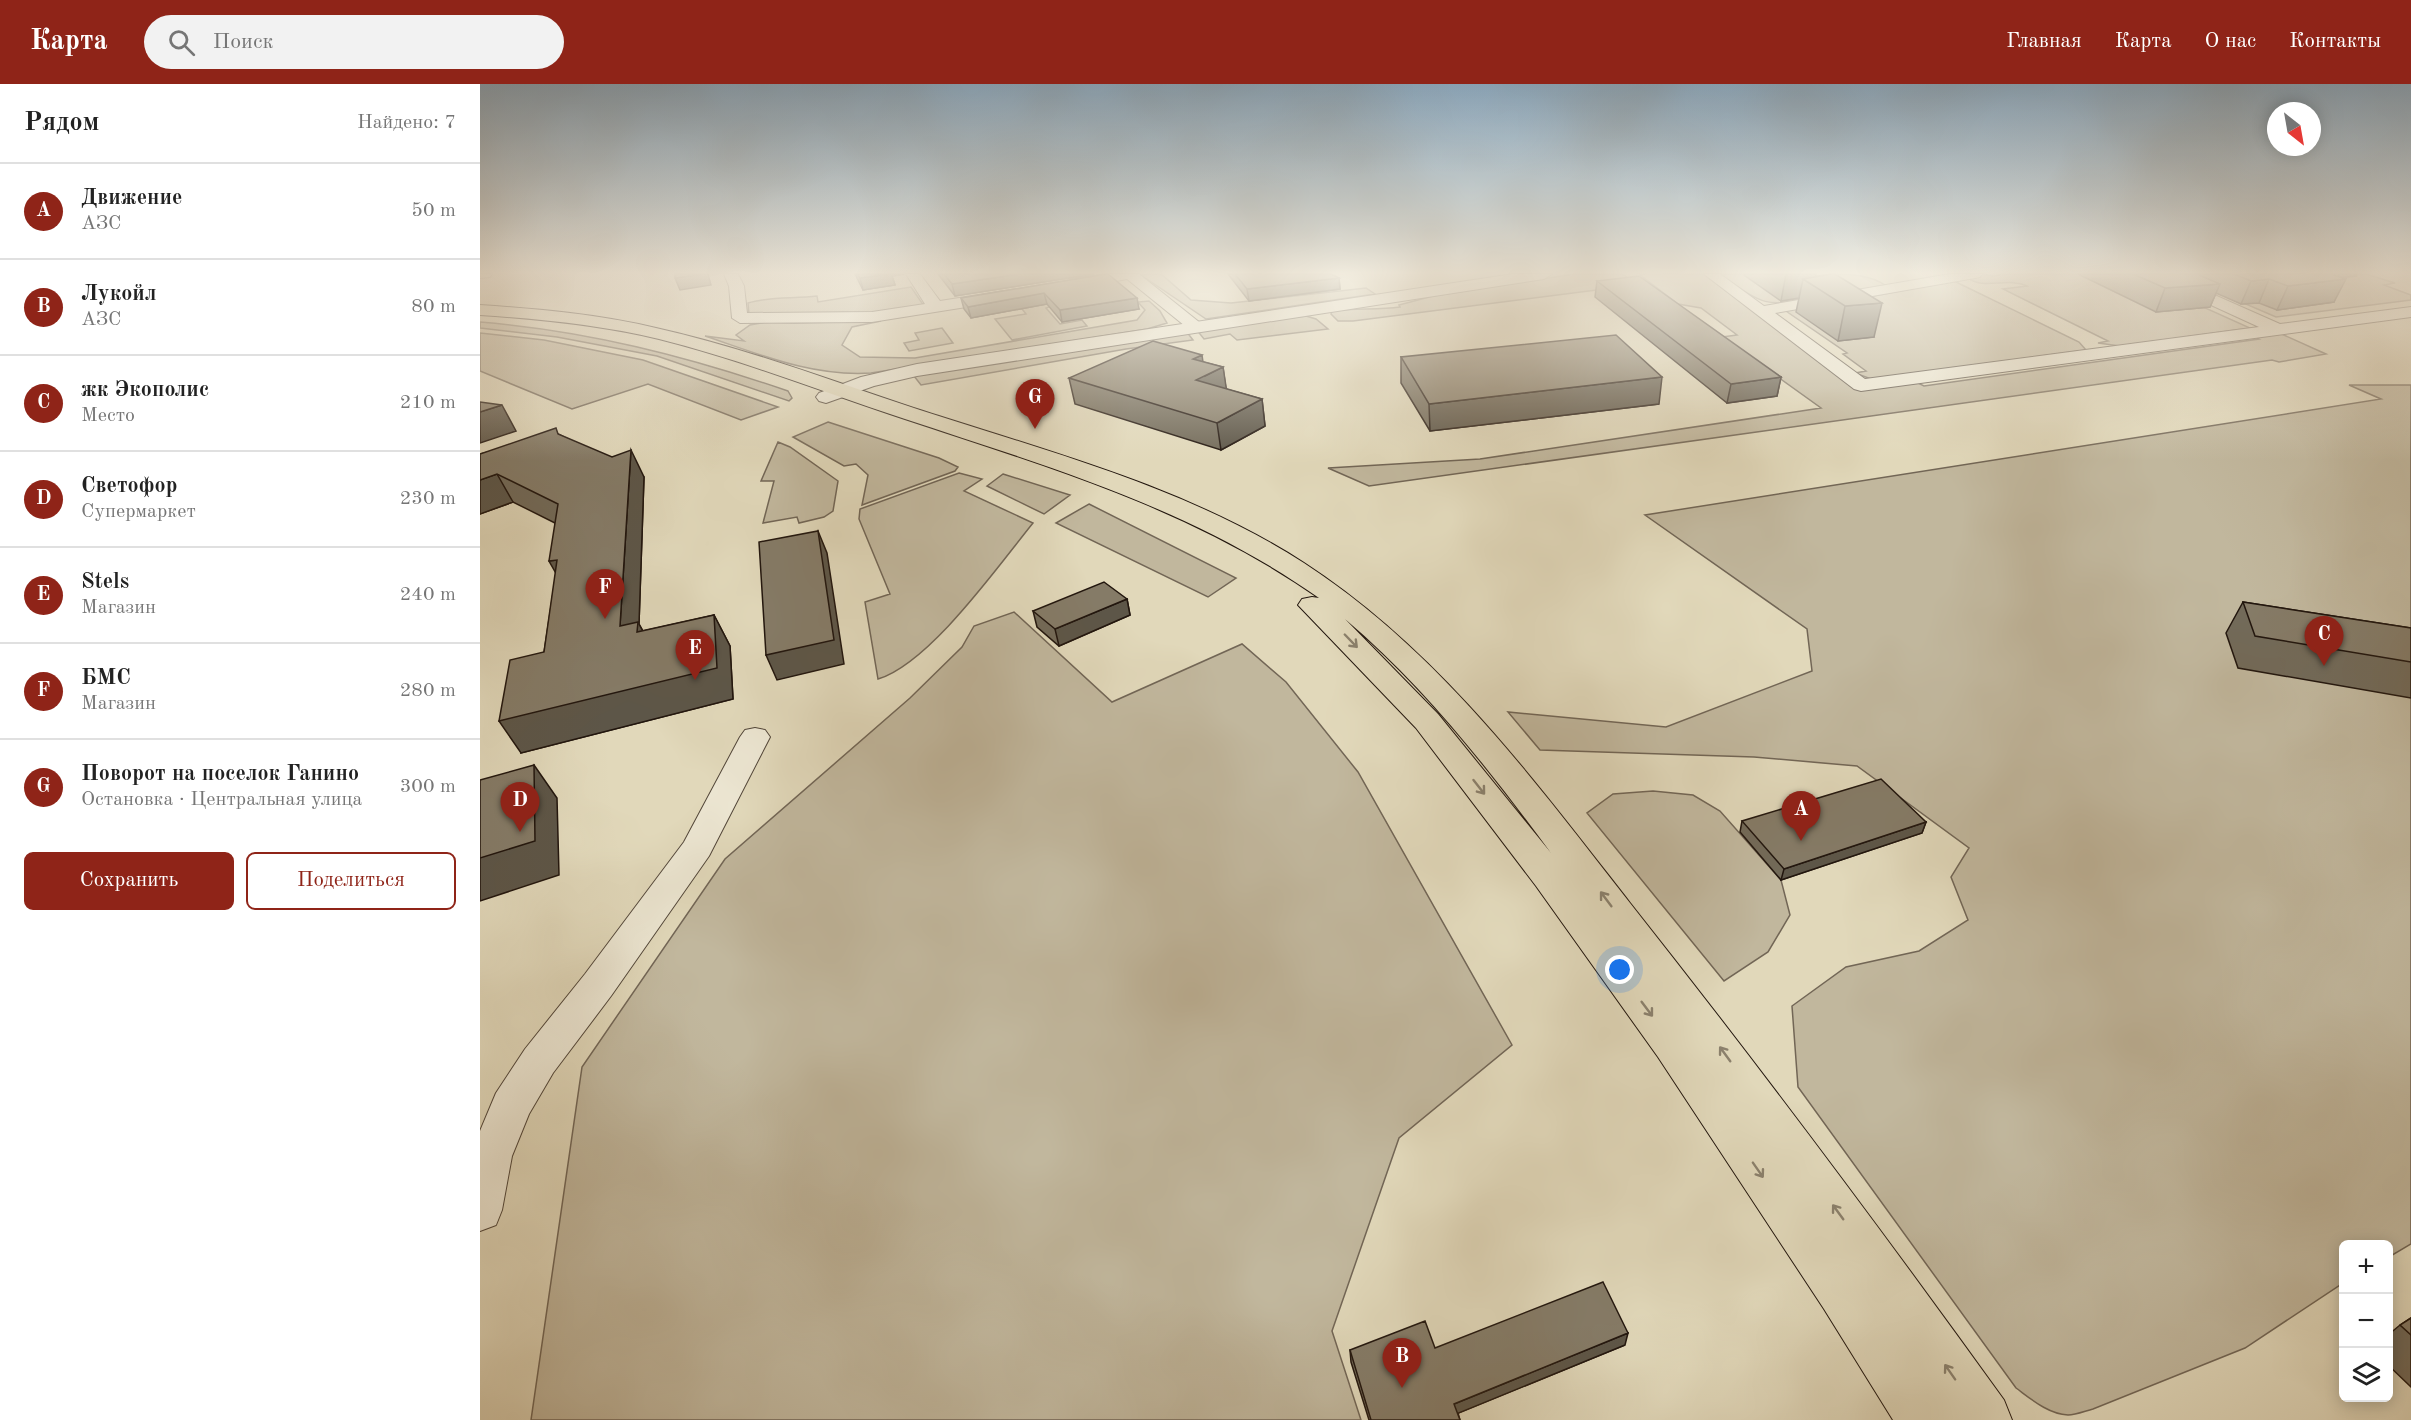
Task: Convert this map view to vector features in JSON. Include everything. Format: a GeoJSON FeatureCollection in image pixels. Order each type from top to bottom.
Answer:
{"type":"FeatureCollection","features":[{"type":"Feature","properties":{"kind":"highway"},"geometry":{"type":"LineString","coordinates":[[620,336],[695,353],[834,394],[1121,486],[1221,527],[1291,566],[1329,591],[1399,651],[1451,705],[1509,771],[1715,1041],[1984,1420]]}},
{"type":"Feature","properties":{"kind":"highway"},"geometry":{"type":"LineString","coordinates":[[666,336],[680,339],[834,394],[1184,529],[1283,584],[1334,624],[1427,721],[1597,941],[1673,1044],[1842,1291],[1925,1420]]}},
{"type":"Feature","properties":{"kind":"street"},"geometry":{"type":"LineString","coordinates":[[834,394],[868,381],[917,370],[1130,336]]}},
{"type":"Feature","properties":{"kind":"street"},"geometry":{"type":"LineString","coordinates":[[1795,336],[1861,385],[2231,336]]}},
{"type":"Feature","properties":{"kind":"street"},"geometry":{"type":"LineString","coordinates":[[480,1210],[491,1156],[511,1106],[539,1061],[598,986],[697,848],[755,737]]}},
{"type":"Feature","properties":{"kind":"shaded area"},"geometry":{"type":"Polygon","coordinates":[[[480,336],[544,340],[643,360],[778,407],[741,420],[648,384],[572,409],[480,371],[480,336]]]}},
{"type":"Feature","properties":{"kind":"shaded area"},"geometry":{"type":"Polygon","coordinates":[[[551,336],[583,336],[674,356],[788,391],[792,398],[789,401],[657,356],[551,336]]]}},
{"type":"Feature","properties":{"kind":"shaded area"},"geometry":{"type":"Polygon","coordinates":[[[706,336],[744,341],[738,336],[847,336],[842,345],[860,357],[915,358],[1042,336],[1101,336],[871,373],[849,373],[786,363],[706,336]]]}},
{"type":"Feature","properties":{"kind":"shaded area"},"geometry":{"type":"Polygon","coordinates":[[[917,336],[948,336],[953,343],[909,351],[904,343],[919,340],[917,336]]]}},
{"type":"Feature","properties":{"kind":"shaded area"},"geometry":{"type":"Polygon","coordinates":[[[1009,336],[1032,336],[1012,340],[1009,336]]]}},
{"type":"Feature","properties":{"kind":"shaded area"},"geometry":{"type":"Polygon","coordinates":[[[1154,336],[1190,336],[1193,340],[1126,349],[921,385],[914,376],[1154,336]]]}},
{"type":"Feature","properties":{"kind":"shaded area"},"geometry":{"type":"Polygon","coordinates":[[[1233,336],[1267,336],[1237,340],[1233,336]]]}},
{"type":"Feature","properties":{"kind":"shaded area"},"geometry":{"type":"Polygon","coordinates":[[[1789,336],[1860,388],[1914,381],[1924,386],[2259,339],[2254,336],[2287,336],[2326,354],[1369,486],[1328,468],[1480,459],[1821,408],[1722,337],[1789,336]]]}},
{"type":"Feature","properties":{"kind":"shaded area"},"geometry":{"type":"Polygon","coordinates":[[[1823,336],[2067,336],[2079,342],[2086,350],[1871,379],[1855,373],[1866,371],[1843,354],[1847,353],[1823,336]]]}},
{"type":"Feature","properties":{"kind":"shaded area"},"geometry":{"type":"Polygon","coordinates":[[[2099,336],[2190,336],[2120,346],[2098,343],[2108,341],[2099,336]]]}},
{"type":"Feature","properties":{"kind":"shaded area"},"geometry":{"type":"Polygon","coordinates":[[[2349,385],[2411,385],[2411,1244],[2393,1255],[2393,1240],[2339,1240],[2339,1286],[2245,1348],[2093,1409],[2068,1415],[2054,1412],[2016,1388],[1798,1087],[1792,1006],[1846,967],[1919,951],[1968,920],[1951,877],[1969,848],[1857,766],[1754,757],[1540,750],[1508,712],[1666,727],[1812,671],[1807,629],[1645,515],[2381,399],[2349,385]]]}},
{"type":"Feature","properties":{"kind":"shaded area"},"geometry":{"type":"Polygon","coordinates":[[[828,422],[939,458],[958,467],[955,471],[862,505],[868,475],[856,464],[844,466],[793,437],[828,422]]]}},
{"type":"Feature","properties":{"kind":"shaded area"},"geometry":{"type":"Polygon","coordinates":[[[778,442],[790,447],[838,481],[833,511],[824,517],[799,523],[797,517],[763,523],[774,481],[761,481],[778,442]]]}},
{"type":"Feature","properties":{"kind":"shaded area"},"geometry":{"type":"Polygon","coordinates":[[[959,473],[982,479],[964,491],[1033,523],[941,634],[898,669],[878,679],[865,602],[890,594],[859,519],[860,509],[959,473]]]}},
{"type":"Feature","properties":{"kind":"shaded area"},"geometry":{"type":"Polygon","coordinates":[[[1003,474],[1070,495],[1044,514],[987,486],[1003,474]]]}},
{"type":"Feature","properties":{"kind":"shaded area"},"geometry":{"type":"Polygon","coordinates":[[[1089,504],[1236,578],[1208,597],[1056,523],[1089,504]]]}},
{"type":"Feature","properties":{"kind":"shaded area"},"geometry":{"type":"Polygon","coordinates":[[[1014,612],[1112,702],[1242,644],[1286,682],[1358,772],[1512,1045],[1399,1138],[1332,1331],[1361,1420],[531,1420],[582,1067],[725,859],[910,698],[962,647],[974,626],[1014,612]]]}},
{"type":"Feature","properties":{"kind":"shaded area"},"geometry":{"type":"Polygon","coordinates":[[[1653,791],[1693,795],[1720,811],[1781,880],[1790,915],[1768,952],[1724,981],[1587,813],[1613,794],[1653,791]]]}},
{"type":"Feature","properties":{"kind":"building"},"geometry":{"type":"Polygon","coordinates":[[[1617,336],[1662,377],[1429,404],[1401,357],[1617,336]]]}},
{"type":"Feature","properties":{"kind":"building"},"geometry":{"type":"Polygon","coordinates":[[[1669,336],[1724,336],[1781,377],[1731,384],[1669,336]]]}},
{"type":"Feature","properties":{"kind":"building"},"geometry":{"type":"Polygon","coordinates":[[[1153,341],[1202,355],[1193,359],[1223,367],[1196,380],[1262,399],[1217,423],[1069,378],[1153,341]]]}},
{"type":"Feature","properties":{"kind":"building"},"geometry":{"type":"Polygon","coordinates":[[[480,402],[502,405],[480,412],[480,402]]]}},
{"type":"Feature","properties":{"kind":"building"},"geometry":{"type":"Polygon","coordinates":[[[556,428],[558,434],[612,457],[631,450],[620,626],[638,622],[637,632],[714,615],[717,668],[499,721],[510,660],[544,652],[557,560],[549,561],[558,504],[497,474],[480,480],[480,454],[556,428]]]}},
{"type":"Feature","properties":{"kind":"building"},"geometry":{"type":"Polygon","coordinates":[[[818,531],[834,640],[766,655],[759,542],[818,531]]]}},
{"type":"Feature","properties":{"kind":"building"},"geometry":{"type":"Polygon","coordinates":[[[1104,582],[1127,599],[1055,629],[1033,611],[1104,582]]]}},
{"type":"Feature","properties":{"kind":"building"},"geometry":{"type":"Polygon","coordinates":[[[2243,602],[2411,628],[2411,662],[2255,636],[2243,602]]]}},
{"type":"Feature","properties":{"kind":"building"},"geometry":{"type":"Polygon","coordinates":[[[534,765],[535,841],[480,858],[480,780],[534,765]]]}},
{"type":"Feature","properties":{"kind":"building"},"geometry":{"type":"Polygon","coordinates":[[[1881,779],[1926,822],[1784,869],[1742,821],[1881,779]]]}},
{"type":"Feature","properties":{"kind":"building"},"geometry":{"type":"Polygon","coordinates":[[[1603,1282],[1628,1333],[1454,1404],[1460,1420],[1371,1420],[1350,1350],[1425,1321],[1435,1348],[1603,1282]]]}},
{"type":"Feature","properties":{"kind":"building"},"geometry":{"type":"Polygon","coordinates":[[[2411,1318],[2411,1335],[2400,1325],[2411,1318]]]}},
{"type":"Feature","properties":{"kind":"place","name":"Поворот на поселок Ганино"},"geometry":{"type":"Point","coordinates":[1035,429]}},
{"type":"Feature","properties":{"kind":"place","name":"БМС"},"geometry":{"type":"Point","coordinates":[605,619]}},
{"type":"Feature","properties":{"kind":"place","name":"жк Экополис"},"geometry":{"type":"Point","coordinates":[2324,666]}},
{"type":"Feature","properties":{"kind":"place","name":"Stels"},"geometry":{"type":"Point","coordinates":[695,680]}},
{"type":"Feature","properties":{"kind":"place","name":"Светофор"},"geometry":{"type":"Point","coordinates":[520,832]}},
{"type":"Feature","properties":{"kind":"place","name":"Движение"},"geometry":{"type":"Point","coordinates":[1801,841]}},
{"type":"Feature","properties":{"kind":"place","name":"Лукойл"},"geometry":{"type":"Point","coordinates":[1402,1388]}}]}
